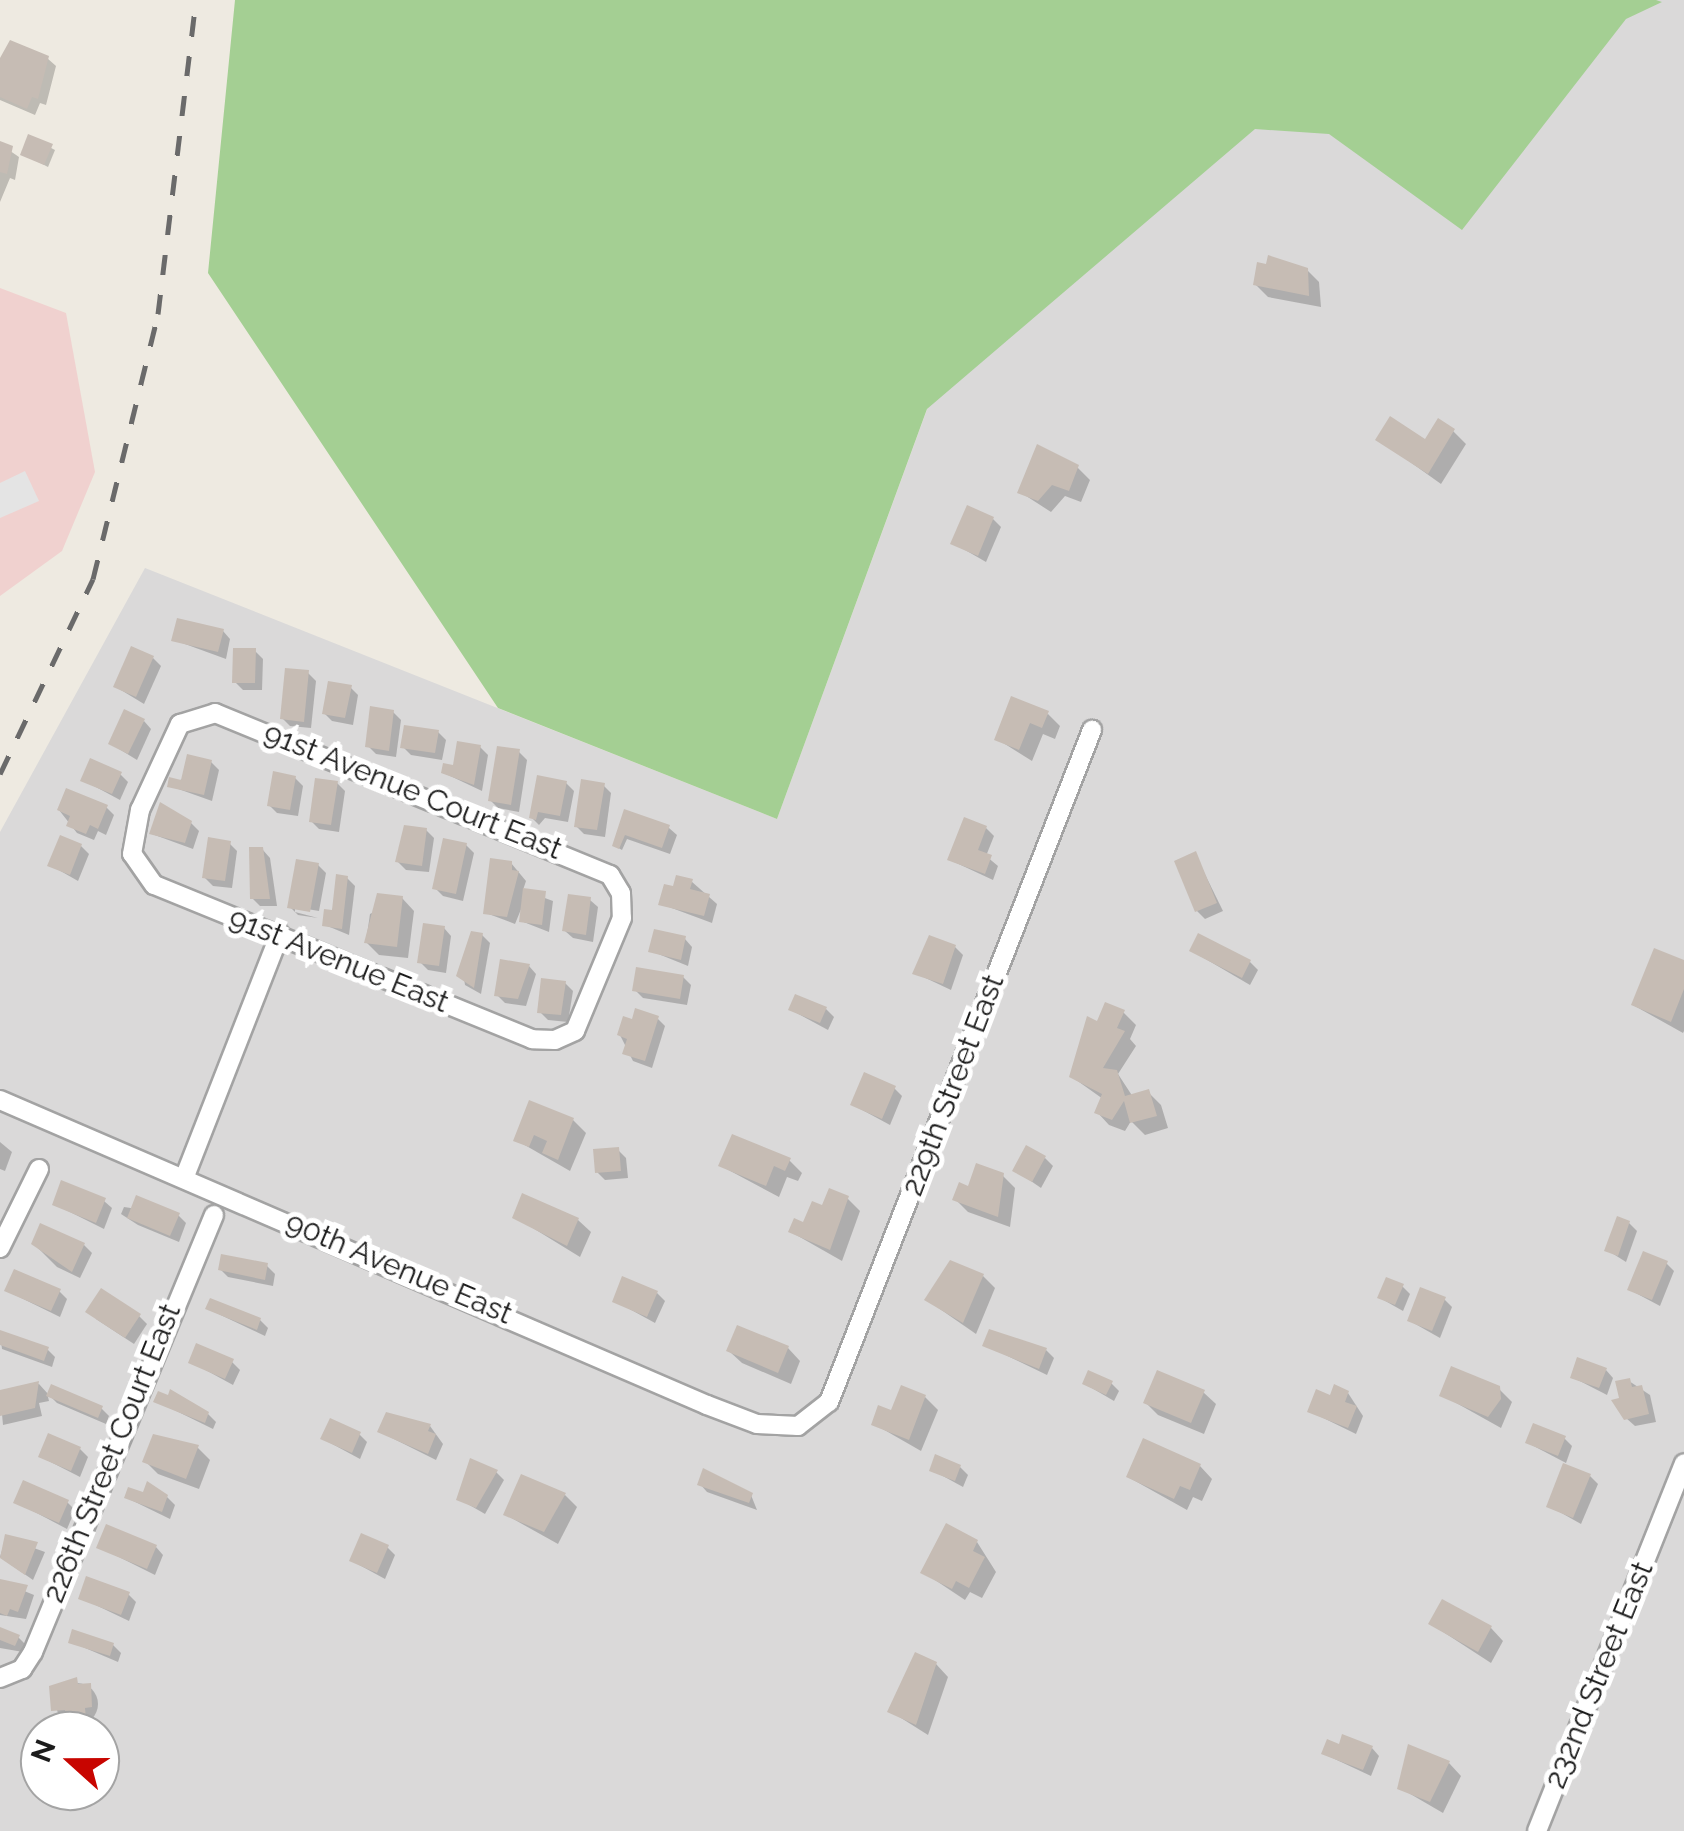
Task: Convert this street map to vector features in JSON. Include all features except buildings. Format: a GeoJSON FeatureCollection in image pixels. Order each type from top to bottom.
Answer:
{"type":"FeatureCollection","features":[{"type":"Feature","properties":{"kind":"street","name":"91st Avenue Court East"},"geometry":{"type":"LineString","coordinates":[[192,717],[215,713],[283,737],[568,852],[610,874],[621,893],[618,936],[583,1020],[560,1038]]}},
{"type":"Feature","properties":{"kind":"street","name":"91st Avenue East"},"geometry":{"type":"LineString","coordinates":[[192,717],[175,734],[140,810],[132,854],[154,885],[514,1033],[542,1041],[560,1038]]}},
{"type":"Feature","properties":{"kind":"street","name":"229th Street East"},"geometry":{"type":"LineString","coordinates":[[798,1426],[829,1402],[1092,730]]}},
{"type":"Feature","properties":{"kind":"street"},"geometry":{"type":"LineString","coordinates":[[185,1176],[280,934]]}},
{"type":"Feature","properties":{"kind":"street","name":"90th Avenue East"},"geometry":{"type":"LineString","coordinates":[[0,1100],[185,1176],[707,1404],[758,1424],[798,1426]]}},
{"type":"Feature","properties":{"kind":"street"},"geometry":{"type":"LineString","coordinates":[[0,1248],[39,1169]]}},
{"type":"Feature","properties":{"kind":"street","name":"226th Street Court East"},"geometry":{"type":"LineString","coordinates":[[0,1678],[22,1670],[32,1652],[214,1216]]}},
{"type":"Feature","properties":{"kind":"street","name":"232nd Street East"},"geometry":{"type":"LineString","coordinates":[[1537,1831],[1684,1463]]}},
{"type":"Feature","properties":{"kind":"shaded area"},"geometry":{"type":"Polygon","coordinates":[[[1077,0],[1684,0],[1684,1831],[0,1831],[0,832],[145,568],[777,819],[1077,0]]]}},
{"type":"Feature","properties":{"kind":"shaded area"},"geometry":{"type":"Polygon","coordinates":[[[0,288],[66,313],[95,472],[62,551],[0,596],[0,288]]]}},
{"type":"Feature","properties":{"kind":"shaded area"},"geometry":{"type":"Polygon","coordinates":[[[25,471],[39,501],[0,518],[0,483],[25,471]]]}},
{"type":"Feature","properties":{"kind":"green space"},"geometry":{"type":"Polygon","coordinates":[[[235,0],[1662,2],[1626,19],[1462,230],[1329,134],[1255,129],[927,409],[777,819],[498,708],[208,273],[235,0]]]}},
{"type":"Feature","properties":{"kind":"railway"},"geometry":{"type":"LineString","coordinates":[[0,774],[93,579],[158,314],[196,0]]}}]}
